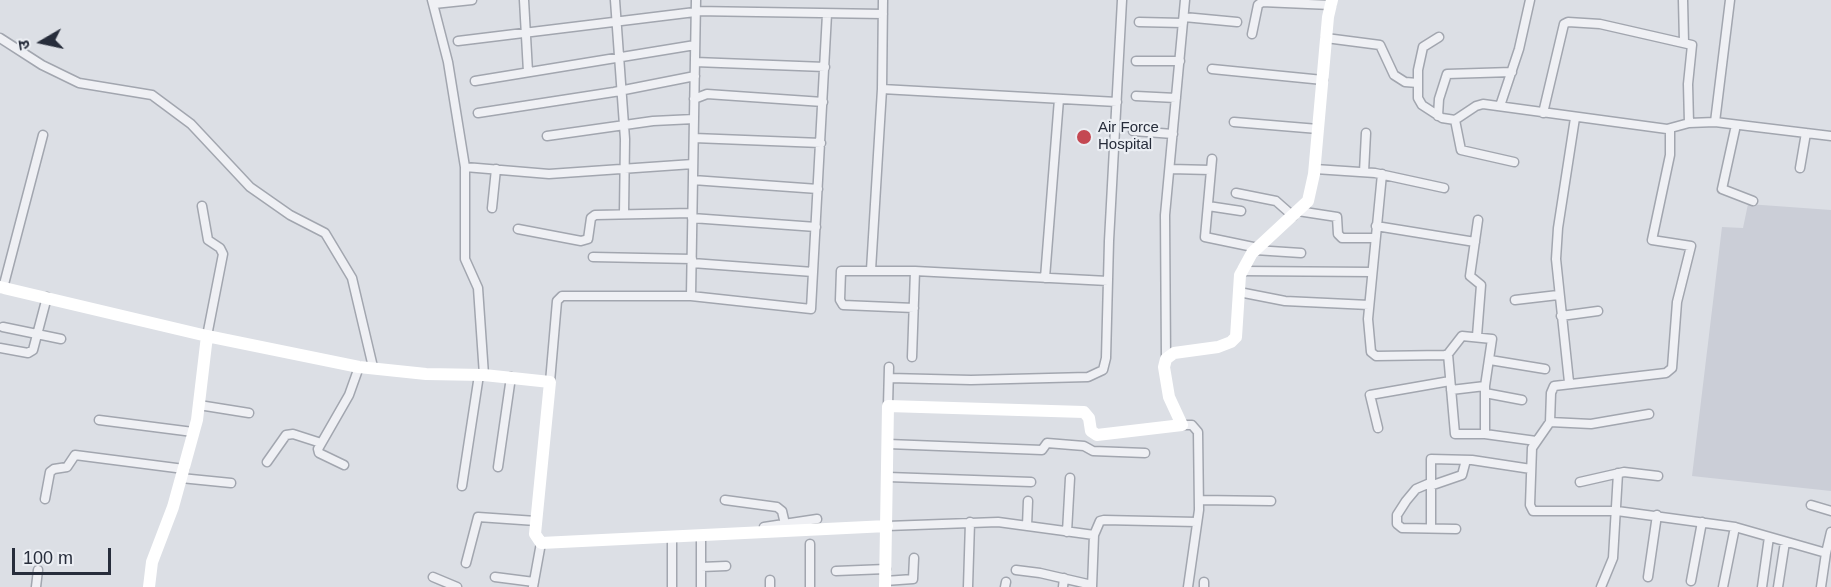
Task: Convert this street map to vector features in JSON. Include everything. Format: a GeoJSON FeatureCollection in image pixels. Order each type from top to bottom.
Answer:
{"type":"FeatureCollection","features":[{"type":"Feature","properties":{"kind":"street"},"geometry":{"type":"LineString","coordinates":[[462,486],[481,375],[478,288],[465,260],[465,167],[448,62],[433,2],[472,0]]}},
{"type":"Feature","properties":{"kind":"street"},"geometry":{"type":"LineString","coordinates":[[524,0],[528,72]]}},
{"type":"Feature","properties":{"kind":"street"},"geometry":{"type":"LineString","coordinates":[[615,0],[624,126],[624,213]]}},
{"type":"Feature","properties":{"kind":"street"},"geometry":{"type":"LineString","coordinates":[[691,296],[696,0]]}},
{"type":"Feature","properties":{"kind":"street"},"geometry":{"type":"LineString","coordinates":[[871,270],[882,89],[883,0]]}},
{"type":"Feature","properties":{"kind":"street"},"geometry":{"type":"LineString","coordinates":[[889,378],[971,380],[1094,376],[1105,365],[1122,0]]}},
{"type":"Feature","properties":{"kind":"street"},"geometry":{"type":"LineString","coordinates":[[1182,425],[1169,397],[1164,367],[1166,359],[1163,268],[1185,0]]}},
{"type":"Feature","properties":{"kind":"street"},"geometry":{"type":"LineString","coordinates":[[1500,106],[1512,72],[1530,0]]}},
{"type":"Feature","properties":{"kind":"street"},"geometry":{"type":"LineString","coordinates":[[1683,0],[1684,42]]}},
{"type":"Feature","properties":{"kind":"street"},"geometry":{"type":"LineString","coordinates":[[1715,122],[1730,0]]}},
{"type":"Feature","properties":{"kind":"street"},"geometry":{"type":"LineString","coordinates":[[1166,359],[1174,353],[1218,347],[1232,342],[1236,337],[1242,271],[1257,249],[1308,201],[1314,168],[1331,3],[1262,2],[1258,5],[1252,34]]}},
{"type":"Feature","properties":{"kind":"street"},"geometry":{"type":"LineString","coordinates":[[458,41],[695,12],[883,14]]}},
{"type":"Feature","properties":{"kind":"street"},"geometry":{"type":"LineString","coordinates":[[495,577],[534,584],[541,543],[535,534],[536,521],[560,297],[691,296],[811,309],[827,14]]}},
{"type":"Feature","properties":{"kind":"street"},"geometry":{"type":"LineString","coordinates":[[1139,22],[1184,20],[1237,22]]}},
{"type":"Feature","properties":{"kind":"street"},"geometry":{"type":"LineString","coordinates":[[1543,113],[1566,23],[1600,24],[1684,42],[1692,46],[1688,84],[1689,123]]}},
{"type":"Feature","properties":{"kind":"street"},"geometry":{"type":"LineString","coordinates":[[1439,37],[1423,47],[1418,82],[1419,102],[1438,116],[1455,120],[1479,104],[1670,129],[1689,123],[1715,122],[1831,136]]}},
{"type":"Feature","properties":{"kind":"street"},"geometry":{"type":"LineString","coordinates":[[0,38],[39,63],[80,83],[152,95],[191,124],[250,187],[290,215],[325,233],[352,278],[373,367]]}},
{"type":"Feature","properties":{"kind":"street"},"geometry":{"type":"LineString","coordinates":[[1326,38],[1380,45],[1394,75],[1405,82],[1418,82]]}},
{"type":"Feature","properties":{"kind":"street"},"geometry":{"type":"LineString","coordinates":[[475,81],[695,45]]}},
{"type":"Feature","properties":{"kind":"street"},"geometry":{"type":"LineString","coordinates":[[1136,61],[1180,61]]}},
{"type":"Feature","properties":{"kind":"street"},"geometry":{"type":"LineString","coordinates":[[695,62],[825,67]]}},
{"type":"Feature","properties":{"kind":"street"},"geometry":{"type":"LineString","coordinates":[[1212,69],[1323,80]]}},
{"type":"Feature","properties":{"kind":"street"},"geometry":{"type":"LineString","coordinates":[[1438,116],[1440,93],[1447,74],[1512,72]]}},
{"type":"Feature","properties":{"kind":"street"},"geometry":{"type":"LineString","coordinates":[[478,113],[695,76]]}},
{"type":"Feature","properties":{"kind":"street"},"geometry":{"type":"LineString","coordinates":[[882,89],[1117,102]]}},
{"type":"Feature","properties":{"kind":"street"},"geometry":{"type":"LineString","coordinates":[[694,99],[707,94],[823,102]]}},
{"type":"Feature","properties":{"kind":"street"},"geometry":{"type":"LineString","coordinates":[[1136,96],[1176,98]]}},
{"type":"Feature","properties":{"kind":"street"},"geometry":{"type":"LineString","coordinates":[[1045,278],[1059,99]]}},
{"type":"Feature","properties":{"kind":"street"},"geometry":{"type":"LineString","coordinates":[[1569,382],[1558,295],[1557,240],[1575,118]]}},
{"type":"Feature","properties":{"kind":"street"},"geometry":{"type":"LineString","coordinates":[[546,136],[694,119]]}},
{"type":"Feature","properties":{"kind":"street"},"geometry":{"type":"LineString","coordinates":[[1455,120],[1461,150],[1514,162]]}},
{"type":"Feature","properties":{"kind":"street"},"geometry":{"type":"LineString","coordinates":[[1234,122],[1318,129]]}},
{"type":"Feature","properties":{"kind":"street"},"geometry":{"type":"LineString","coordinates":[[1736,126],[1722,189],[1753,201]]}},
{"type":"Feature","properties":{"kind":"street"},"geometry":{"type":"LineString","coordinates":[[1670,129],[1670,155],[1653,240],[1690,246],[1677,302],[1671,368],[1666,373],[1569,382],[1551,388],[1550,422],[1532,448],[1530,505],[1533,511],[1617,511],[1735,527],[1826,553]]}},
{"type":"Feature","properties":{"kind":"street"},"geometry":{"type":"LineString","coordinates":[[1133,131],[1173,134]]}},
{"type":"Feature","properties":{"kind":"street"},"geometry":{"type":"LineString","coordinates":[[1364,172],[1366,133]]}},
{"type":"Feature","properties":{"kind":"street"},"geometry":{"type":"LineString","coordinates":[[1800,168],[1806,133]]}},
{"type":"Feature","properties":{"kind":"street"},"geometry":{"type":"LineString","coordinates":[[43,135],[2,288],[207,336],[358,367],[426,374],[511,376],[550,382]]}},
{"type":"Feature","properties":{"kind":"street"},"geometry":{"type":"LineString","coordinates":[[694,138],[821,143]]}},
{"type":"Feature","properties":{"kind":"street"},"geometry":{"type":"LineString","coordinates":[[1212,159],[1205,237],[1257,249],[1301,253]]}},
{"type":"Feature","properties":{"kind":"street"},"geometry":{"type":"LineString","coordinates":[[465,167],[549,174],[693,164]]}},
{"type":"Feature","properties":{"kind":"street"},"geometry":{"type":"LineString","coordinates":[[1314,168],[1382,174],[1444,188]]}},
{"type":"Feature","properties":{"kind":"street"},"geometry":{"type":"LineString","coordinates":[[1170,169],[1211,170]]}},
{"type":"Feature","properties":{"kind":"street"},"geometry":{"type":"LineString","coordinates":[[492,208],[496,170]]}},
{"type":"Feature","properties":{"kind":"street"},"geometry":{"type":"LineString","coordinates":[[1382,174],[1368,325],[1373,355],[1448,354]]}},
{"type":"Feature","properties":{"kind":"street"},"geometry":{"type":"LineString","coordinates":[[693,180],[818,189]]}},
{"type":"Feature","properties":{"kind":"street"},"geometry":{"type":"LineString","coordinates":[[1236,193],[1276,201],[1295,214],[1337,217],[1338,234],[1342,238],[1375,238]]}},
{"type":"Feature","properties":{"kind":"street"},"geometry":{"type":"LineString","coordinates":[[149,587],[152,562],[194,432],[207,336],[223,254],[220,248],[208,240],[202,206]]}},
{"type":"Feature","properties":{"kind":"street"},"geometry":{"type":"LineString","coordinates":[[1208,206],[1241,211]]}},
{"type":"Feature","properties":{"kind":"street"},"geometry":{"type":"LineString","coordinates":[[518,229],[584,241],[589,236],[593,216],[624,213],[692,215],[816,228]]}},
{"type":"Feature","properties":{"kind":"street"},"geometry":{"type":"LineString","coordinates":[[1477,336],[1481,285],[1470,276],[1478,220]]}},
{"type":"Feature","properties":{"kind":"street"},"geometry":{"type":"LineString","coordinates":[[1376,226],[1475,242]]}},
{"type":"Feature","properties":{"kind":"street"},"geometry":{"type":"LineString","coordinates":[[593,257],[692,261],[813,272]]}},
{"type":"Feature","properties":{"kind":"street"},"geometry":{"type":"LineString","coordinates":[[914,308],[840,303],[841,271],[915,271],[1108,281]]}},
{"type":"Feature","properties":{"kind":"street"},"geometry":{"type":"LineString","coordinates":[[912,357],[915,271]]}},
{"type":"Feature","properties":{"kind":"street"},"geometry":{"type":"LineString","coordinates":[[1242,271],[1372,272]]}},
{"type":"Feature","properties":{"kind":"street"},"geometry":{"type":"LineString","coordinates":[[1239,292],[1285,301],[1369,305]]}},
{"type":"Feature","properties":{"kind":"street"},"geometry":{"type":"LineString","coordinates":[[1515,300],[1558,295]]}},
{"type":"Feature","properties":{"kind":"street"},"geometry":{"type":"LineString","coordinates":[[0,348],[31,352],[47,297]]}},
{"type":"Feature","properties":{"kind":"street"},"geometry":{"type":"LineString","coordinates":[[1561,316],[1598,311]]}},
{"type":"Feature","properties":{"kind":"street"},"geometry":{"type":"LineString","coordinates":[[3,327],[61,339]]}},
{"type":"Feature","properties":{"kind":"street"},"geometry":{"type":"LineString","coordinates":[[1485,434],[1485,389],[1492,339],[1462,336],[1448,354],[1455,434],[1485,434],[1536,441]]}},
{"type":"Feature","properties":{"kind":"street"},"geometry":{"type":"LineString","coordinates":[[1490,360],[1545,369]]}},
{"type":"Feature","properties":{"kind":"street"},"geometry":{"type":"LineString","coordinates":[[344,465],[319,453],[321,443],[349,395],[358,367]]}},
{"type":"Feature","properties":{"kind":"street"},"geometry":{"type":"LineString","coordinates":[[886,579],[889,367]]}},
{"type":"Feature","properties":{"kind":"street"},"geometry":{"type":"LineString","coordinates":[[498,467],[511,376]]}},
{"type":"Feature","properties":{"kind":"street"},"geometry":{"type":"LineString","coordinates":[[1378,428],[1370,395],[1451,385],[1485,389],[1522,400]]}},
{"type":"Feature","properties":{"kind":"street"},"geometry":{"type":"LineString","coordinates":[[199,405],[249,413]]}},
{"type":"Feature","properties":{"kind":"street"},"geometry":{"type":"LineString","coordinates":[[888,406],[1084,412],[1089,418],[1091,432],[1097,435],[1192,425],[1198,432],[1198,500],[1188,587]]}},
{"type":"Feature","properties":{"kind":"street"},"geometry":{"type":"LineString","coordinates":[[1550,422],[1596,423],[1649,414]]}},
{"type":"Feature","properties":{"kind":"street"},"geometry":{"type":"LineString","coordinates":[[99,420],[194,432]]}},
{"type":"Feature","properties":{"kind":"street"},"geometry":{"type":"LineString","coordinates":[[267,462],[286,435],[293,434],[321,443]]}},
{"type":"Feature","properties":{"kind":"street"},"geometry":{"type":"LineString","coordinates":[[888,444],[1042,450],[1047,443],[1084,446],[1093,451],[1145,453]]}},
{"type":"Feature","properties":{"kind":"street"},"geometry":{"type":"LineString","coordinates":[[45,499],[50,472],[67,467],[75,455],[231,483]]}},
{"type":"Feature","properties":{"kind":"street"},"geometry":{"type":"LineString","coordinates":[[1431,528],[1431,459],[1466,460],[1531,469]]}},
{"type":"Feature","properties":{"kind":"street"},"geometry":{"type":"LineString","coordinates":[[1456,529],[1402,528],[1397,519],[1400,510],[1413,492],[1430,484],[1462,476],[1466,460]]}},
{"type":"Feature","properties":{"kind":"street"},"geometry":{"type":"LineString","coordinates":[[1601,587],[1613,558],[1618,473]]}},
{"type":"Feature","properties":{"kind":"street"},"geometry":{"type":"LineString","coordinates":[[1580,482],[1618,473],[1658,476]]}},
{"type":"Feature","properties":{"kind":"street"},"geometry":{"type":"LineString","coordinates":[[888,477],[1031,482]]}},
{"type":"Feature","properties":{"kind":"street"},"geometry":{"type":"LineString","coordinates":[[1067,532],[1070,478]]}},
{"type":"Feature","properties":{"kind":"street"},"geometry":{"type":"LineString","coordinates":[[725,500],[777,507],[782,511],[785,524]]}},
{"type":"Feature","properties":{"kind":"street"},"geometry":{"type":"LineString","coordinates":[[1198,500],[1271,501]]}},
{"type":"Feature","properties":{"kind":"street"},"geometry":{"type":"LineString","coordinates":[[1027,526],[1028,501]]}},
{"type":"Feature","properties":{"kind":"street"},"geometry":{"type":"LineString","coordinates":[[1811,505],[1831,511]]}},
{"type":"Feature","properties":{"kind":"street"},"geometry":{"type":"LineString","coordinates":[[1648,577],[1657,515]]}},
{"type":"Feature","properties":{"kind":"street"},"geometry":{"type":"LineString","coordinates":[[466,563],[478,517],[536,521]]}},
{"type":"Feature","properties":{"kind":"street"},"geometry":{"type":"LineString","coordinates":[[742,530],[817,519]]}},
{"type":"Feature","properties":{"kind":"street"},"geometry":{"type":"LineString","coordinates":[[1016,570],[1064,582],[1092,586],[1094,535],[1100,521],[1197,522]]}},
{"type":"Feature","properties":{"kind":"street"},"geometry":{"type":"LineString","coordinates":[[541,543],[970,522],[1027,526],[1094,535]]}},
{"type":"Feature","properties":{"kind":"street"},"geometry":{"type":"LineString","coordinates":[[968,587],[970,522]]}},
{"type":"Feature","properties":{"kind":"street"},"geometry":{"type":"LineString","coordinates":[[1691,581],[1702,522]]}},
{"type":"Feature","properties":{"kind":"street"},"geometry":{"type":"LineString","coordinates":[[1723,587],[1735,527]]}},
{"type":"Feature","properties":{"kind":"street"},"geometry":{"type":"LineString","coordinates":[[701,536],[701,587]]}},
{"type":"Feature","properties":{"kind":"street"},"geometry":{"type":"LineString","coordinates":[[672,537],[672,587]]}},
{"type":"Feature","properties":{"kind":"street"},"geometry":{"type":"LineString","coordinates":[[1762,587],[1769,537]]}},
{"type":"Feature","properties":{"kind":"street"},"geometry":{"type":"LineString","coordinates":[[1821,587],[1827,570],[1826,553],[1830,537]]}},
{"type":"Feature","properties":{"kind":"street"},"geometry":{"type":"LineString","coordinates":[[1778,587],[1785,542]]}},
{"type":"Feature","properties":{"kind":"street"},"geometry":{"type":"LineString","coordinates":[[810,544],[810,587]]}},
{"type":"Feature","properties":{"kind":"street"},"geometry":{"type":"LineString","coordinates":[[836,571],[886,579],[913,579],[914,558]]}},
{"type":"Feature","properties":{"kind":"street"},"geometry":{"type":"LineString","coordinates":[[700,567],[726,566]]}},
{"type":"Feature","properties":{"kind":"street"},"geometry":{"type":"LineString","coordinates":[[36,587],[38,570]]}},
{"type":"Feature","properties":{"kind":"street"},"geometry":{"type":"LineString","coordinates":[[433,577],[457,587]]}},
{"type":"Feature","properties":{"kind":"shaded area"},"geometry":{"type":"Polygon","coordinates":[[[1748,204],[1831,210],[1831,491],[1692,476],[1722,227],[1743,228],[1748,204]]]}},
{"type":"Feature","properties":{"kind":"place","name":"Air Force Hospital"},"geometry":{"type":"Point","coordinates":[1084,137]}}]}
